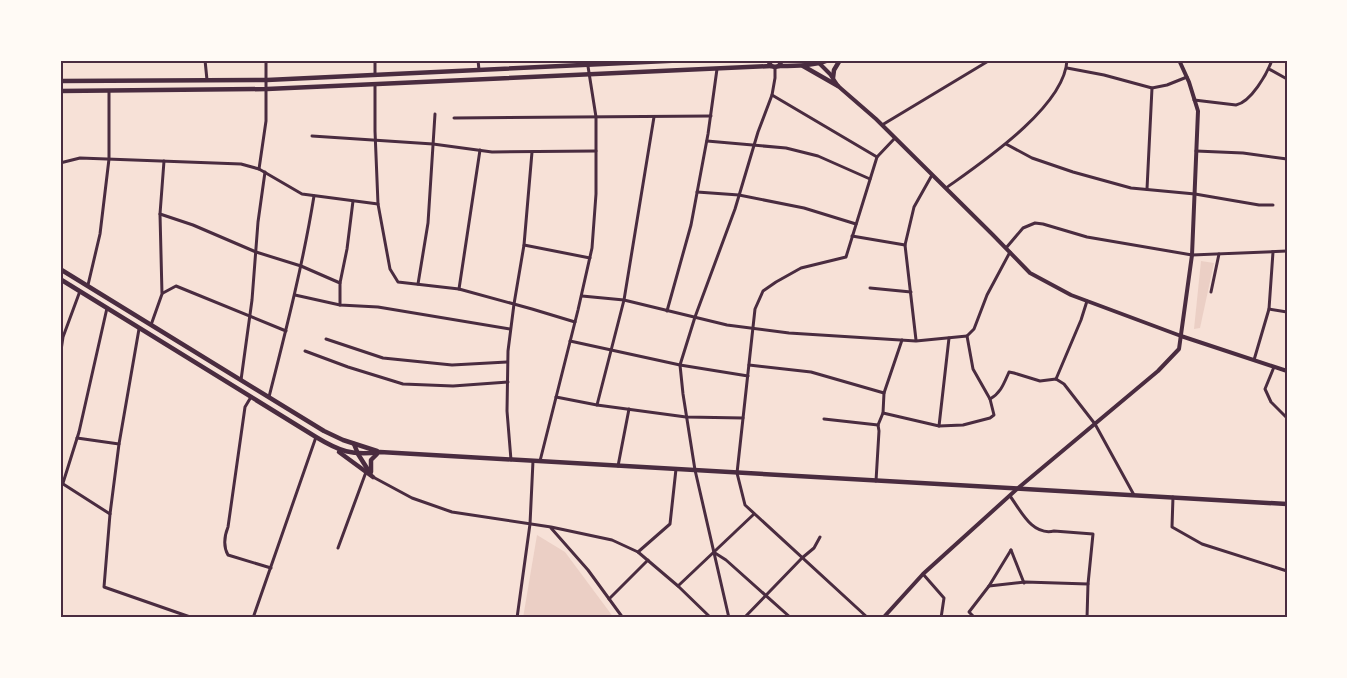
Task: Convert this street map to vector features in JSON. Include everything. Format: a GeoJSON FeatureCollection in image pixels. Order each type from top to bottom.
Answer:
{"type":"FeatureCollection","features":[{"type":"Feature","properties":{"kind":"main road"},"geometry":{"type":"LineString","coordinates":[[60,81],[267,80],[479,70],[588,62],[688,60]]}},
{"type":"Feature","properties":{"kind":"main road"},"geometry":{"type":"LineString","coordinates":[[773,65],[782,60]]}},
{"type":"Feature","properties":{"kind":"main road"},"geometry":{"type":"LineString","coordinates":[[60,91],[267,89],[773,65],[803,66],[829,60]]}},
{"type":"Feature","properties":{"kind":"main road"},"geometry":{"type":"LineString","coordinates":[[833,78],[834,70],[840,60]]}},
{"type":"Feature","properties":{"kind":"main road"},"geometry":{"type":"LineString","coordinates":[[803,66],[838,86]]}},
{"type":"Feature","properties":{"kind":"main road"},"geometry":{"type":"LineString","coordinates":[[60,269],[324,431],[380,452]]}},
{"type":"Feature","properties":{"kind":"main road"},"geometry":{"type":"LineString","coordinates":[[60,279],[335,448],[373,477]]}},
{"type":"Feature","properties":{"kind":"main road"},"geometry":{"type":"LineString","coordinates":[[354,444],[373,477]]}},
{"type":"Feature","properties":{"kind":"main road"},"geometry":{"type":"LineString","coordinates":[[335,448],[358,454],[380,452],[1287,504]]}},
{"type":"Feature","properties":{"kind":"main road"},"geometry":{"type":"LineString","coordinates":[[373,477],[370,470],[371,460],[380,452]]}},
{"type":"Feature","properties":{"kind":"street"},"geometry":{"type":"LineString","coordinates":[[205,60],[207,80]]}},
{"type":"Feature","properties":{"kind":"street"},"geometry":{"type":"LineString","coordinates":[[259,169],[266,121],[266,60]]}},
{"type":"Feature","properties":{"kind":"street"},"geometry":{"type":"LineString","coordinates":[[375,60],[375,74]]}},
{"type":"Feature","properties":{"kind":"street"},"geometry":{"type":"LineString","coordinates":[[478,60],[479,70]]}},
{"type":"Feature","properties":{"kind":"street"},"geometry":{"type":"LineString","coordinates":[[882,125],[990,60]]}},
{"type":"Feature","properties":{"kind":"street"},"geometry":{"type":"LineString","coordinates":[[946,188],[1006,144],[1036,116],[1055,92],[1066,68],[1067,60]]}},
{"type":"Feature","properties":{"kind":"street"},"geometry":{"type":"LineString","coordinates":[[883,618],[923,574],[1017,489],[1158,371],[1179,349],[1192,255],[1198,111],[1179,60]]}},
{"type":"Feature","properties":{"kind":"street"},"geometry":{"type":"LineString","coordinates":[[1194,100],[1243,104],[1269,69],[1272,60]]}},
{"type":"Feature","properties":{"kind":"street"},"geometry":{"type":"LineString","coordinates":[[540,461],[592,248],[596,194],[596,117],[588,62]]}},
{"type":"Feature","properties":{"kind":"street"},"geometry":{"type":"LineString","coordinates":[[818,62],[838,86],[882,125],[1030,273],[1071,295],[1181,336],[1287,371]]}},
{"type":"Feature","properties":{"kind":"street"},"geometry":{"type":"LineString","coordinates":[[729,618],[695,470],[680,365],[771,95],[775,78],[773,65]]}},
{"type":"Feature","properties":{"kind":"street"},"geometry":{"type":"LineString","coordinates":[[1066,68],[1152,88],[1187,77]]}},
{"type":"Feature","properties":{"kind":"street"},"geometry":{"type":"LineString","coordinates":[[667,311],[691,225],[707,141],[717,69]]}},
{"type":"Feature","properties":{"kind":"street"},"geometry":{"type":"LineString","coordinates":[[1269,69],[1287,80]]}},
{"type":"Feature","properties":{"kind":"street"},"geometry":{"type":"LineString","coordinates":[[375,84],[378,204],[390,269],[398,282],[459,289],[575,322]]}},
{"type":"Feature","properties":{"kind":"street"},"geometry":{"type":"LineString","coordinates":[[1147,189],[1152,88]]}},
{"type":"Feature","properties":{"kind":"street"},"geometry":{"type":"LineString","coordinates":[[88,287],[100,234],[109,159],[109,92]]}},
{"type":"Feature","properties":{"kind":"street"},"geometry":{"type":"LineString","coordinates":[[771,95],[877,157]]}},
{"type":"Feature","properties":{"kind":"street"},"geometry":{"type":"LineString","coordinates":[[418,284],[428,223],[435,114]]}},
{"type":"Feature","properties":{"kind":"street"},"geometry":{"type":"LineString","coordinates":[[454,118],[711,116]]}},
{"type":"Feature","properties":{"kind":"street"},"geometry":{"type":"LineString","coordinates":[[597,405],[624,300],[654,117]]}},
{"type":"Feature","properties":{"kind":"street"},"geometry":{"type":"LineString","coordinates":[[312,136],[433,144],[492,152],[596,151]]}},
{"type":"Feature","properties":{"kind":"street"},"geometry":{"type":"LineString","coordinates":[[868,618],[745,505],[737,473],[755,309],[763,291],[801,268],[846,257],[877,157],[895,138]]}},
{"type":"Feature","properties":{"kind":"street"},"geometry":{"type":"LineString","coordinates":[[707,141],[786,148],[818,156],[870,179]]}},
{"type":"Feature","properties":{"kind":"street"},"geometry":{"type":"LineString","coordinates":[[1006,144],[1032,158],[1131,188],[1274,205]]}},
{"type":"Feature","properties":{"kind":"street"},"geometry":{"type":"LineString","coordinates":[[459,289],[480,150]]}},
{"type":"Feature","properties":{"kind":"street"},"geometry":{"type":"LineString","coordinates":[[1196,151],[1243,153],[1287,159]]}},
{"type":"Feature","properties":{"kind":"street"},"geometry":{"type":"LineString","coordinates":[[511,460],[507,411],[510,329],[524,245],[532,152]]}},
{"type":"Feature","properties":{"kind":"street"},"geometry":{"type":"LineString","coordinates":[[60,163],[80,158],[241,164],[259,169],[302,194],[378,204]]}},
{"type":"Feature","properties":{"kind":"street"},"geometry":{"type":"LineString","coordinates":[[151,325],[162,294],[160,214],[164,160]]}},
{"type":"Feature","properties":{"kind":"street"},"geometry":{"type":"LineString","coordinates":[[241,380],[265,172]]}},
{"type":"Feature","properties":{"kind":"street"},"geometry":{"type":"LineString","coordinates":[[916,341],[905,245],[914,207],[932,175]]}},
{"type":"Feature","properties":{"kind":"street"},"geometry":{"type":"LineString","coordinates":[[697,192],[739,195],[804,208],[856,224]]}},
{"type":"Feature","properties":{"kind":"street"},"geometry":{"type":"LineString","coordinates":[[269,397],[301,266],[314,196]]}},
{"type":"Feature","properties":{"kind":"street"},"geometry":{"type":"LineString","coordinates":[[340,305],[340,283],[353,201]]}},
{"type":"Feature","properties":{"kind":"street"},"geometry":{"type":"LineString","coordinates":[[160,214],[193,225],[256,252],[301,266],[340,283]]}},
{"type":"Feature","properties":{"kind":"street"},"geometry":{"type":"LineString","coordinates":[[1006,248],[1023,228],[1035,223],[1087,237],[1192,255],[1287,251]]}},
{"type":"Feature","properties":{"kind":"street"},"geometry":{"type":"LineString","coordinates":[[852,236],[905,245]]}},
{"type":"Feature","properties":{"kind":"street"},"geometry":{"type":"LineString","coordinates":[[524,245],[590,258]]}},
{"type":"Feature","properties":{"kind":"street"},"geometry":{"type":"LineString","coordinates":[[582,296],[624,300],[727,324],[789,333],[916,341],[949,338],[967,336],[975,329],[987,295],[1010,252]]}},
{"type":"Feature","properties":{"kind":"street"},"geometry":{"type":"LineString","coordinates":[[1254,360],[1269,309],[1273,252]]}},
{"type":"Feature","properties":{"kind":"street"},"geometry":{"type":"LineString","coordinates":[[1211,292],[1219,254]]}},
{"type":"Feature","properties":{"kind":"street"},"geometry":{"type":"LineString","coordinates":[[162,294],[176,286],[286,331]]}},
{"type":"Feature","properties":{"kind":"street"},"geometry":{"type":"LineString","coordinates":[[870,288],[911,292]]}},
{"type":"Feature","properties":{"kind":"street"},"geometry":{"type":"LineString","coordinates":[[60,357],[63,337],[80,291]]}},
{"type":"Feature","properties":{"kind":"street"},"geometry":{"type":"LineString","coordinates":[[294,295],[340,305],[378,308],[510,329]]}},
{"type":"Feature","properties":{"kind":"street"},"geometry":{"type":"LineString","coordinates":[[1056,379],[1087,301]]}},
{"type":"Feature","properties":{"kind":"street"},"geometry":{"type":"LineString","coordinates":[[107,308],[77,438],[62,482],[110,514]]}},
{"type":"Feature","properties":{"kind":"street"},"geometry":{"type":"LineString","coordinates":[[1269,309],[1287,312]]}},
{"type":"Feature","properties":{"kind":"street"},"geometry":{"type":"LineString","coordinates":[[140,328],[119,444],[104,586],[191,618]]}},
{"type":"Feature","properties":{"kind":"street"},"geometry":{"type":"LineString","coordinates":[[883,413],[939,426],[963,424],[994,415],[990,399],[973,369],[967,336]]}},
{"type":"Feature","properties":{"kind":"street"},"geometry":{"type":"LineString","coordinates":[[939,426],[949,338]]}},
{"type":"Feature","properties":{"kind":"street"},"geometry":{"type":"LineString","coordinates":[[326,339],[383,358],[452,364],[508,362]]}},
{"type":"Feature","properties":{"kind":"street"},"geometry":{"type":"LineString","coordinates":[[876,481],[878,425],[883,413],[884,393],[902,340]]}},
{"type":"Feature","properties":{"kind":"street"},"geometry":{"type":"LineString","coordinates":[[570,341],[680,365],[748,376]]}},
{"type":"Feature","properties":{"kind":"street"},"geometry":{"type":"LineString","coordinates":[[305,351],[403,384],[453,386],[507,382]]}},
{"type":"Feature","properties":{"kind":"street"},"geometry":{"type":"LineString","coordinates":[[749,365],[811,372],[884,393]]}},
{"type":"Feature","properties":{"kind":"street"},"geometry":{"type":"LineString","coordinates":[[1274,367],[1265,389],[1271,402],[1287,418]]}},
{"type":"Feature","properties":{"kind":"street"},"geometry":{"type":"LineString","coordinates":[[990,399],[1001,390],[1008,372],[1040,381],[1056,379],[1064,384],[1095,424],[1134,495]]}},
{"type":"Feature","properties":{"kind":"street"},"geometry":{"type":"LineString","coordinates":[[251,397],[245,407],[224,548],[228,555],[271,568]]}},
{"type":"Feature","properties":{"kind":"street"},"geometry":{"type":"LineString","coordinates":[[555,397],[686,417],[743,418]]}},
{"type":"Feature","properties":{"kind":"street"},"geometry":{"type":"LineString","coordinates":[[618,466],[629,408]]}},
{"type":"Feature","properties":{"kind":"street"},"geometry":{"type":"LineString","coordinates":[[824,419],[878,425]]}},
{"type":"Feature","properties":{"kind":"street"},"geometry":{"type":"LineString","coordinates":[[253,618],[316,437]]}},
{"type":"Feature","properties":{"kind":"street"},"geometry":{"type":"LineString","coordinates":[[77,438],[119,444]]}},
{"type":"Feature","properties":{"kind":"street"},"geometry":{"type":"LineString","coordinates":[[517,618],[530,524],[532,461]]}},
{"type":"Feature","properties":{"kind":"street"},"geometry":{"type":"LineString","coordinates":[[638,552],[670,524],[676,469]]}},
{"type":"Feature","properties":{"kind":"street"},"geometry":{"type":"LineString","coordinates":[[338,548],[366,472]]}},
{"type":"Feature","properties":{"kind":"street"},"geometry":{"type":"LineString","coordinates":[[373,477],[412,498],[453,512],[551,527],[612,540],[638,552],[711,618]]}},
{"type":"Feature","properties":{"kind":"street"},"geometry":{"type":"LineString","coordinates":[[1009,496],[1033,527],[1048,532],[1093,534],[1087,618]]}},
{"type":"Feature","properties":{"kind":"street"},"geometry":{"type":"LineString","coordinates":[[1173,497],[1172,527],[1202,544],[1287,571]]}},
{"type":"Feature","properties":{"kind":"street"},"geometry":{"type":"LineString","coordinates":[[678,586],[754,514]]}},
{"type":"Feature","properties":{"kind":"street"},"geometry":{"type":"LineString","coordinates":[[551,527],[588,570],[623,618]]}},
{"type":"Feature","properties":{"kind":"street"},"geometry":{"type":"LineString","coordinates":[[744,618],[814,548],[820,537]]}},
{"type":"Feature","properties":{"kind":"street"},"geometry":{"type":"LineString","coordinates":[[975,618],[969,612],[989,586],[1011,550],[1024,583]]}},
{"type":"Feature","properties":{"kind":"street"},"geometry":{"type":"LineString","coordinates":[[714,552],[791,618]]}},
{"type":"Feature","properties":{"kind":"street"},"geometry":{"type":"LineString","coordinates":[[609,599],[648,560]]}},
{"type":"Feature","properties":{"kind":"street"},"geometry":{"type":"LineString","coordinates":[[923,574],[944,598],[941,618]]}},
{"type":"Feature","properties":{"kind":"street"},"geometry":{"type":"LineString","coordinates":[[989,586],[1024,583],[1088,584]]}},
{"type":"Feature","properties":{"kind":"shaded area"},"geometry":{"type":"Polygon","coordinates":[[[1201,261],[1214,263],[1200,328],[1194,329],[1201,261]]]}},
{"type":"Feature","properties":{"kind":"shaded area"},"geometry":{"type":"Polygon","coordinates":[[[537,535],[565,552],[614,618],[523,618],[537,535]]]}}]}
